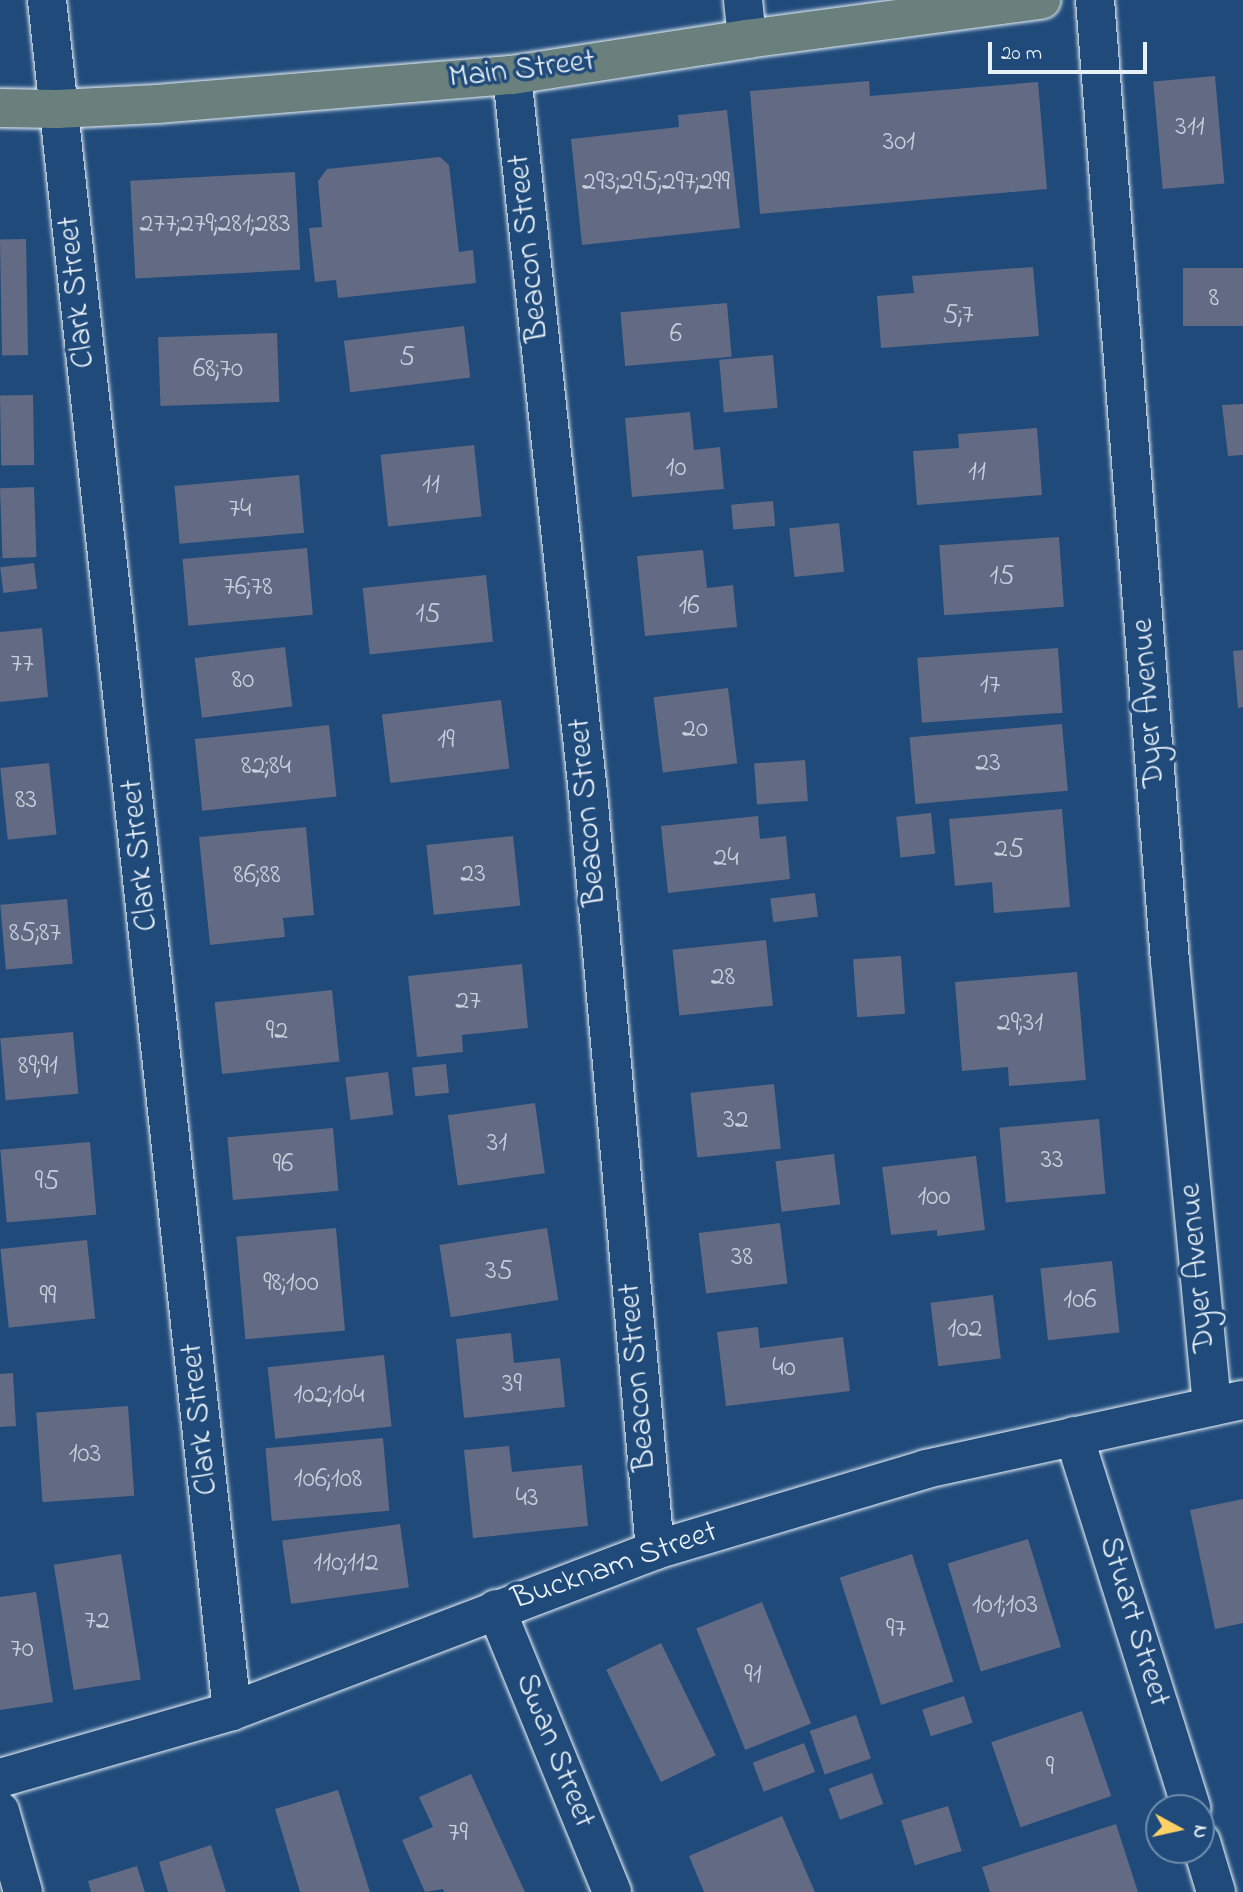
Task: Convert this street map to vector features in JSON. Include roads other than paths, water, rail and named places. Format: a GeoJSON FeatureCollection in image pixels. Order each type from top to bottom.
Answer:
{"type":"FeatureCollection","features":[{"type":"Feature","properties":{"kind":"main road","name":"Main Street"},"geometry":{"type":"LineString","coordinates":[[0,108],[57,109],[512,75],[747,39],[1041,0]]}},
{"type":"Feature","properties":{"kind":"street","name":"Clark Street"},"geometry":{"type":"LineString","coordinates":[[47,0],[232,1711]]}},
{"type":"Feature","properties":{"kind":"street"},"geometry":{"type":"LineString","coordinates":[[743,0],[747,39]]}},
{"type":"Feature","properties":{"kind":"street","name":"Dyer Avenue"},"geometry":{"type":"LineString","coordinates":[[1095,0],[1170,961],[1228,1403]]}},
{"type":"Feature","properties":{"kind":"street","name":"Beacon Street"},"geometry":{"type":"LineString","coordinates":[[512,75],[588,793],[655,1549]]}},
{"type":"Feature","properties":{"kind":"street","name":"Bucknam Street"},"geometry":{"type":"LineString","coordinates":[[0,1778],[232,1711],[655,1549],[926,1469],[1228,1403]]}},
{"type":"Feature","properties":{"kind":"street","name":"Stuart Street"},"geometry":{"type":"LineString","coordinates":[[1074,1436],[1187,1794]]}},
{"type":"Feature","properties":{"kind":"street","name":"Swan Street"},"geometry":{"type":"LineString","coordinates":[[496,1609],[612,1892]]}},
{"type":"Feature","properties":{"kind":"street"},"geometry":{"type":"LineString","coordinates":[[0,1811],[23,1892]]}},
{"type":"Feature","properties":{"kind":"street"},"geometry":{"type":"LineString","coordinates":[[1208,1864],[1216,1892]]}}]}
